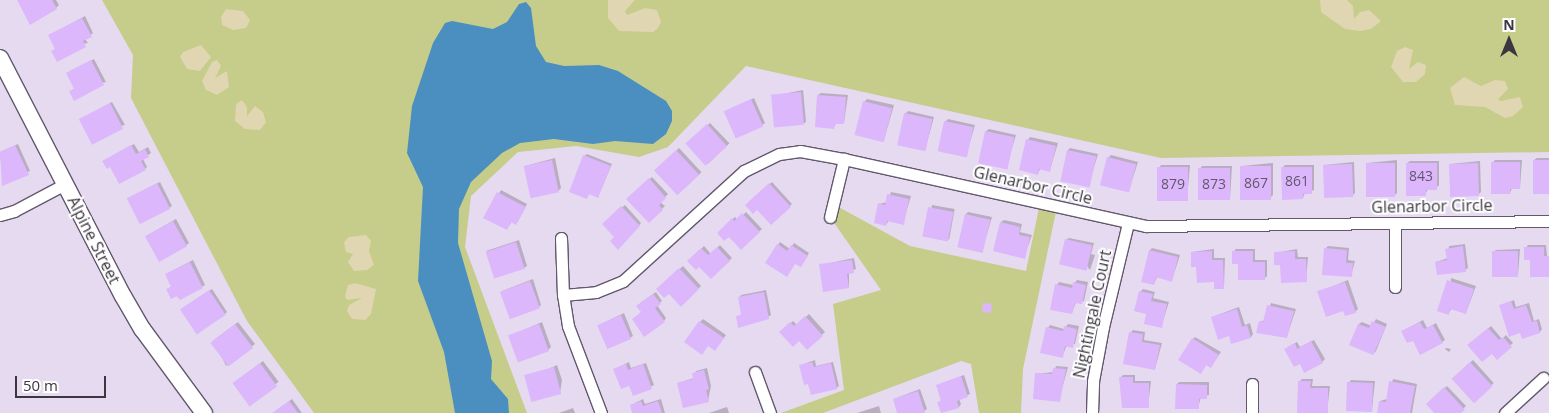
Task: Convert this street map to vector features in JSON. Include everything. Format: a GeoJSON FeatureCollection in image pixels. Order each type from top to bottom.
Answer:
{"type":"FeatureCollection","features":[{"type":"Feature","properties":{"kind":"street","name":"Alpine Street"},"geometry":{"type":"LineString","coordinates":[[0,58],[143,330],[204,413]]}},
{"type":"Feature","properties":{"kind":"street","name":"Glenarbor Circle"},"geometry":{"type":"LineString","coordinates":[[563,295],[596,292],[623,281],[730,183],[761,160],[800,151],[844,159],[1128,223],[1165,228],[1549,220]]}},
{"type":"Feature","properties":{"kind":"street"},"geometry":{"type":"LineString","coordinates":[[830,217],[844,159]]}},
{"type":"Feature","properties":{"kind":"street"},"geometry":{"type":"LineString","coordinates":[[0,214],[14,211],[65,184]]}},
{"type":"Feature","properties":{"kind":"street","name":"Nightingale Court"},"geometry":{"type":"LineString","coordinates":[[1092,413],[1093,381],[1128,223]]}},
{"type":"Feature","properties":{"kind":"street"},"geometry":{"type":"LineString","coordinates":[[1395,223],[1395,287]]}},
{"type":"Feature","properties":{"kind":"street"},"geometry":{"type":"LineString","coordinates":[[561,238],[563,295],[568,326],[601,413]]}},
{"type":"Feature","properties":{"kind":"street"},"geometry":{"type":"LineString","coordinates":[[755,372],[770,413]]}},
{"type":"Feature","properties":{"kind":"street"},"geometry":{"type":"LineString","coordinates":[[1505,413],[1543,378]]}},
{"type":"Feature","properties":{"kind":"street"},"geometry":{"type":"LineString","coordinates":[[1252,384],[1252,413]]}},
{"type":"Feature","properties":{"kind":"green space"},"geometry":{"type":"Polygon","coordinates":[[[102,0],[1549,0],[1549,152],[1161,158],[746,66],[668,147],[639,157],[576,146],[518,152],[471,196],[465,247],[527,413],[314,413],[247,321],[131,98],[133,55],[102,0]]]}},
{"type":"Feature","properties":{"kind":"green space"},"geometry":{"type":"Polygon","coordinates":[[[1040,203],[1057,207],[1023,369],[1021,413],[979,413],[971,364],[961,361],[823,413],[781,413],[844,390],[833,304],[881,290],[830,217],[833,204],[910,246],[1026,271],[1040,203]]]}},
{"type":"Feature","properties":{"kind":"sand"},"geometry":{"type":"Polygon","coordinates":[[[608,0],[635,0],[625,11],[627,15],[645,8],[657,10],[661,22],[653,32],[619,31],[608,18],[608,0]]]}},
{"type":"Feature","properties":{"kind":"sand"},"geometry":{"type":"Polygon","coordinates":[[[1320,0],[1347,0],[1353,6],[1354,19],[1360,12],[1369,10],[1381,21],[1371,29],[1360,31],[1345,29],[1321,12],[1320,0]]]}},
{"type":"Feature","properties":{"kind":"sand"},"geometry":{"type":"Polygon","coordinates":[[[226,9],[243,11],[250,20],[246,28],[233,30],[222,25],[221,17],[226,9]]]}},
{"type":"Feature","properties":{"kind":"sand"},"geometry":{"type":"Polygon","coordinates":[[[201,45],[211,57],[200,71],[187,69],[180,57],[183,52],[201,45]]]}},
{"type":"Feature","properties":{"kind":"sand"},"geometry":{"type":"Polygon","coordinates":[[[1405,47],[1413,50],[1409,69],[1418,62],[1426,65],[1425,74],[1416,82],[1403,82],[1391,67],[1397,51],[1405,47]]]}},
{"type":"Feature","properties":{"kind":"sand"},"geometry":{"type":"Polygon","coordinates":[[[217,60],[221,66],[215,78],[227,71],[229,87],[217,95],[206,90],[202,81],[212,62],[217,60]]]}},
{"type":"Feature","properties":{"kind":"sand"},"geometry":{"type":"Polygon","coordinates":[[[1464,77],[1481,86],[1495,80],[1505,81],[1508,89],[1498,99],[1501,101],[1520,97],[1523,107],[1513,116],[1505,118],[1485,107],[1455,105],[1450,88],[1464,77]]]}},
{"type":"Feature","properties":{"kind":"sand"},"geometry":{"type":"Polygon","coordinates":[[[242,100],[247,107],[247,116],[255,106],[263,112],[266,122],[260,130],[245,129],[235,121],[236,104],[242,100]]]}},
{"type":"Feature","properties":{"kind":"sand"},"geometry":{"type":"Polygon","coordinates":[[[366,235],[371,241],[369,251],[374,265],[367,270],[354,271],[348,262],[353,254],[346,252],[344,242],[349,237],[366,235]]]}},
{"type":"Feature","properties":{"kind":"sand"},"geometry":{"type":"Polygon","coordinates":[[[355,283],[376,289],[371,314],[365,320],[352,319],[347,311],[349,305],[362,298],[347,300],[345,296],[348,285],[355,283]]]}},
{"type":"Feature","properties":{"kind":"water"},"geometry":{"type":"Polygon","coordinates":[[[526,2],[531,8],[536,46],[546,62],[564,66],[599,65],[618,71],[666,101],[672,111],[672,121],[666,134],[653,144],[615,141],[593,144],[554,139],[520,143],[502,153],[471,182],[459,209],[458,243],[492,361],[491,379],[508,399],[509,413],[455,413],[444,352],[418,281],[423,187],[407,153],[412,106],[433,43],[445,23],[452,21],[493,29],[507,22],[519,4],[526,2]]]}},
{"type":"Feature","properties":{"kind":"building"},"geometry":{"type":"Polygon","coordinates":[[[17,0],[52,0],[57,9],[30,25],[17,0]]]}},
{"type":"Feature","properties":{"kind":"building"},"geometry":{"type":"Polygon","coordinates":[[[82,18],[92,37],[83,41],[86,47],[57,62],[51,51],[55,49],[48,35],[82,18]]]}},
{"type":"Feature","properties":{"kind":"building"},"geometry":{"type":"Polygon","coordinates":[[[91,60],[104,85],[74,101],[69,91],[74,89],[66,73],[91,60]]]}},
{"type":"Feature","properties":{"kind":"building"},"geometry":{"type":"Polygon","coordinates":[[[801,92],[804,125],[774,127],[771,95],[801,92]]]}},
{"type":"Feature","properties":{"kind":"building"},"geometry":{"type":"Polygon","coordinates":[[[817,95],[846,97],[844,124],[835,124],[834,129],[815,127],[817,95]]]}},
{"type":"Feature","properties":{"kind":"building"},"geometry":{"type":"Polygon","coordinates":[[[751,99],[763,126],[736,139],[724,111],[751,99]]]}},
{"type":"Feature","properties":{"kind":"building"},"geometry":{"type":"Polygon","coordinates":[[[863,101],[892,108],[884,142],[855,135],[863,101]]]}},
{"type":"Feature","properties":{"kind":"building"},"geometry":{"type":"Polygon","coordinates":[[[110,103],[123,129],[92,145],[79,119],[110,103]]]}},
{"type":"Feature","properties":{"kind":"building"},"geometry":{"type":"Polygon","coordinates":[[[904,113],[932,119],[926,151],[897,145],[904,113]]]}},
{"type":"Feature","properties":{"kind":"building"},"geometry":{"type":"Polygon","coordinates":[[[944,121],[973,127],[967,158],[938,151],[944,121]]]}},
{"type":"Feature","properties":{"kind":"building"},"geometry":{"type":"Polygon","coordinates":[[[707,124],[727,146],[706,166],[685,143],[707,124]]]}},
{"type":"Feature","properties":{"kind":"building"},"geometry":{"type":"Polygon","coordinates":[[[985,131],[1014,137],[1007,170],[978,163],[985,131]]]}},
{"type":"Feature","properties":{"kind":"building"},"geometry":{"type":"Polygon","coordinates":[[[1026,139],[1056,146],[1050,172],[1039,169],[1038,175],[1019,170],[1026,139]]]}},
{"type":"Feature","properties":{"kind":"building"},"geometry":{"type":"Polygon","coordinates":[[[15,145],[29,175],[2,186],[0,152],[15,145]]]}},
{"type":"Feature","properties":{"kind":"building"},"geometry":{"type":"Polygon","coordinates":[[[131,145],[136,154],[145,149],[149,157],[141,161],[146,170],[119,184],[110,167],[107,169],[102,161],[131,145]]]}},
{"type":"Feature","properties":{"kind":"building"},"geometry":{"type":"Polygon","coordinates":[[[676,150],[699,175],[677,195],[654,170],[676,150]]]}},
{"type":"Feature","properties":{"kind":"building"},"geometry":{"type":"Polygon","coordinates":[[[1067,150],[1096,156],[1090,188],[1060,181],[1067,150]]]}},
{"type":"Feature","properties":{"kind":"building"},"geometry":{"type":"Polygon","coordinates":[[[583,155],[611,166],[598,198],[589,194],[587,199],[569,192],[583,155]]]}},
{"type":"Feature","properties":{"kind":"building"},"geometry":{"type":"Polygon","coordinates":[[[1107,157],[1136,164],[1129,192],[1100,185],[1107,157]]]}},
{"type":"Feature","properties":{"kind":"building"},"geometry":{"type":"Polygon","coordinates":[[[552,160],[559,192],[530,198],[524,166],[552,160]]]}},
{"type":"Feature","properties":{"kind":"building"},"geometry":{"type":"Polygon","coordinates":[[[1533,160],[1549,160],[1549,194],[1533,194],[1533,160]]]}},
{"type":"Feature","properties":{"kind":"building"},"geometry":{"type":"Polygon","coordinates":[[[1491,162],[1520,162],[1520,189],[1510,189],[1510,194],[1491,194],[1491,162]]]}},
{"type":"Feature","properties":{"kind":"building"},"geometry":{"type":"Polygon","coordinates":[[[1366,163],[1395,163],[1395,197],[1366,197],[1366,163]]]}},
{"type":"Feature","properties":{"kind":"building"},"geometry":{"type":"Polygon","coordinates":[[[1406,163],[1437,163],[1437,190],[1426,190],[1426,196],[1406,196],[1406,163]]]}},
{"type":"Feature","properties":{"kind":"building"},"geometry":{"type":"Polygon","coordinates":[[[1478,163],[1479,196],[1450,197],[1449,164],[1478,163]]]}},
{"type":"Feature","properties":{"kind":"building"},"geometry":{"type":"Polygon","coordinates":[[[1352,164],[1353,197],[1324,198],[1323,165],[1352,164]]]}},
{"type":"Feature","properties":{"kind":"building"},"geometry":{"type":"Polygon","coordinates":[[[1240,166],[1271,166],[1271,200],[1240,200],[1240,166]]]}},
{"type":"Feature","properties":{"kind":"building"},"geometry":{"type":"Polygon","coordinates":[[[1157,167],[1188,167],[1188,201],[1157,201],[1157,167]]]}},
{"type":"Feature","properties":{"kind":"building"},"geometry":{"type":"Polygon","coordinates":[[[1281,167],[1312,167],[1312,194],[1303,194],[1303,199],[1282,200],[1281,167]]]}},
{"type":"Feature","properties":{"kind":"building"},"geometry":{"type":"Polygon","coordinates":[[[1198,168],[1230,168],[1230,200],[1198,200],[1198,168]]]}},
{"type":"Feature","properties":{"kind":"building"},"geometry":{"type":"Polygon","coordinates":[[[649,178],[666,198],[659,205],[663,210],[649,223],[626,199],[649,178]]]}},
{"type":"Feature","properties":{"kind":"building"},"geometry":{"type":"Polygon","coordinates":[[[157,183],[170,209],[140,224],[127,198],[157,183]]]}},
{"type":"Feature","properties":{"kind":"building"},"geometry":{"type":"Polygon","coordinates":[[[769,183],[791,207],[771,225],[757,210],[753,214],[745,205],[769,183]]]}},
{"type":"Feature","properties":{"kind":"building"},"geometry":{"type":"Polygon","coordinates":[[[497,192],[526,207],[516,225],[511,222],[507,230],[483,218],[497,192]]]}},
{"type":"Feature","properties":{"kind":"building"},"geometry":{"type":"Polygon","coordinates":[[[887,194],[909,199],[904,225],[887,221],[886,226],[874,223],[878,203],[885,205],[887,194]]]}},
{"type":"Feature","properties":{"kind":"building"},"geometry":{"type":"Polygon","coordinates":[[[621,206],[640,226],[618,250],[610,241],[614,237],[602,224],[621,206]]]}},
{"type":"Feature","properties":{"kind":"building"},"geometry":{"type":"Polygon","coordinates":[[[928,207],[954,212],[948,241],[922,236],[928,207]]]}},
{"type":"Feature","properties":{"kind":"building"},"geometry":{"type":"Polygon","coordinates":[[[742,213],[760,232],[741,250],[729,237],[724,241],[717,233],[732,218],[734,221],[742,213]]]}},
{"type":"Feature","properties":{"kind":"building"},"geometry":{"type":"Polygon","coordinates":[[[965,214],[990,220],[983,253],[957,247],[965,214]]]}},
{"type":"Feature","properties":{"kind":"building"},"geometry":{"type":"Polygon","coordinates":[[[173,221],[187,246],[159,262],[145,237],[173,221]]]}},
{"type":"Feature","properties":{"kind":"building"},"geometry":{"type":"Polygon","coordinates":[[[1000,222],[1020,227],[1019,235],[1030,237],[1025,259],[993,251],[1000,222]]]}},
{"type":"Feature","properties":{"kind":"building"},"geometry":{"type":"Polygon","coordinates":[[[1065,239],[1092,245],[1086,271],[1059,264],[1065,239]]]}},
{"type":"Feature","properties":{"kind":"building"},"geometry":{"type":"Polygon","coordinates":[[[516,242],[525,269],[494,279],[486,252],[516,242]]]}},
{"type":"Feature","properties":{"kind":"building"},"geometry":{"type":"Polygon","coordinates":[[[777,244],[787,251],[791,245],[808,256],[801,267],[795,264],[787,277],[765,263],[777,244]]]}},
{"type":"Feature","properties":{"kind":"building"},"geometry":{"type":"Polygon","coordinates":[[[1463,246],[1466,272],[1437,275],[1435,262],[1447,260],[1445,249],[1463,246]]]}},
{"type":"Feature","properties":{"kind":"building"},"geometry":{"type":"Polygon","coordinates":[[[717,247],[730,261],[711,279],[699,267],[696,270],[687,261],[701,248],[708,255],[717,247]]]}},
{"type":"Feature","properties":{"kind":"building"},"geometry":{"type":"Polygon","coordinates":[[[1524,247],[1544,247],[1544,256],[1549,256],[1549,277],[1530,277],[1530,260],[1524,260],[1524,247]]]}},
{"type":"Feature","properties":{"kind":"building"},"geometry":{"type":"Polygon","coordinates":[[[1324,248],[1347,250],[1346,263],[1353,263],[1352,277],[1322,275],[1324,248]]]}},
{"type":"Feature","properties":{"kind":"building"},"geometry":{"type":"Polygon","coordinates":[[[1149,250],[1178,257],[1172,282],[1156,277],[1154,285],[1141,282],[1149,250]]]}},
{"type":"Feature","properties":{"kind":"building"},"geometry":{"type":"Polygon","coordinates":[[[1212,251],[1212,260],[1223,260],[1224,289],[1214,289],[1214,282],[1197,283],[1196,267],[1191,267],[1191,252],[1212,251]]]}},
{"type":"Feature","properties":{"kind":"building"},"geometry":{"type":"Polygon","coordinates":[[[1232,251],[1253,251],[1253,262],[1265,262],[1265,280],[1238,280],[1238,264],[1232,264],[1232,251]]]}},
{"type":"Feature","properties":{"kind":"building"},"geometry":{"type":"Polygon","coordinates":[[[1295,251],[1295,259],[1306,259],[1307,282],[1281,283],[1280,265],[1274,265],[1274,252],[1295,251]]]}},
{"type":"Feature","properties":{"kind":"building"},"geometry":{"type":"Polygon","coordinates":[[[1492,251],[1518,251],[1518,277],[1492,277],[1492,251]]]}},
{"type":"Feature","properties":{"kind":"building"},"geometry":{"type":"Polygon","coordinates":[[[852,260],[854,273],[847,274],[849,288],[823,292],[819,264],[852,260]]]}},
{"type":"Feature","properties":{"kind":"building"},"geometry":{"type":"Polygon","coordinates":[[[190,262],[203,288],[180,300],[177,296],[171,299],[166,289],[171,287],[165,274],[190,262]]]}},
{"type":"Feature","properties":{"kind":"building"},"geometry":{"type":"Polygon","coordinates":[[[679,268],[699,289],[681,307],[669,294],[664,298],[656,289],[679,268]]]}},
{"type":"Feature","properties":{"kind":"building"},"geometry":{"type":"Polygon","coordinates":[[[1447,280],[1474,289],[1466,314],[1450,309],[1449,315],[1437,311],[1447,280]]]}},
{"type":"Feature","properties":{"kind":"building"},"geometry":{"type":"Polygon","coordinates":[[[530,281],[540,308],[510,319],[500,292],[530,281]]]}},
{"type":"Feature","properties":{"kind":"building"},"geometry":{"type":"Polygon","coordinates":[[[1073,282],[1086,285],[1082,304],[1075,303],[1072,314],[1050,310],[1055,284],[1072,288],[1073,282]]]}},
{"type":"Feature","properties":{"kind":"building"},"geometry":{"type":"Polygon","coordinates":[[[1345,282],[1356,313],[1345,316],[1343,311],[1326,317],[1317,291],[1345,282]]]}},
{"type":"Feature","properties":{"kind":"building"},"geometry":{"type":"Polygon","coordinates":[[[209,290],[226,315],[197,334],[180,310],[209,290]]]}},
{"type":"Feature","properties":{"kind":"building"},"geometry":{"type":"Polygon","coordinates":[[[1139,291],[1153,294],[1151,301],[1167,304],[1162,328],[1144,324],[1146,314],[1134,311],[1139,291]]]}},
{"type":"Feature","properties":{"kind":"building"},"geometry":{"type":"Polygon","coordinates":[[[764,292],[769,319],[738,328],[736,316],[741,315],[738,297],[764,292]]]}},
{"type":"Feature","properties":{"kind":"building"},"geometry":{"type":"Polygon","coordinates":[[[653,294],[661,304],[655,308],[665,322],[644,337],[632,319],[641,312],[636,306],[653,294]]]}},
{"type":"Feature","properties":{"kind":"building"},"geometry":{"type":"Polygon","coordinates":[[[1511,301],[1514,309],[1526,305],[1532,322],[1537,321],[1540,333],[1522,339],[1520,333],[1509,337],[1499,305],[1511,301]]]}},
{"type":"Feature","properties":{"kind":"building"},"geometry":{"type":"Polygon","coordinates":[[[983,303],[992,304],[991,313],[982,312],[983,303]]]}},
{"type":"Feature","properties":{"kind":"building"},"geometry":{"type":"Polygon","coordinates":[[[1267,305],[1294,311],[1287,338],[1256,333],[1259,321],[1263,322],[1267,305]]]}},
{"type":"Feature","properties":{"kind":"building"},"geometry":{"type":"Polygon","coordinates":[[[1237,309],[1242,327],[1247,325],[1251,338],[1231,344],[1229,336],[1218,340],[1211,317],[1237,309]]]}},
{"type":"Feature","properties":{"kind":"building"},"geometry":{"type":"Polygon","coordinates":[[[621,315],[631,339],[607,349],[597,325],[621,315]]]}},
{"type":"Feature","properties":{"kind":"building"},"geometry":{"type":"Polygon","coordinates":[[[805,316],[823,336],[807,350],[799,341],[793,347],[779,332],[790,322],[794,326],[805,316]]]}},
{"type":"Feature","properties":{"kind":"building"},"geometry":{"type":"Polygon","coordinates":[[[699,321],[724,338],[715,351],[708,346],[702,355],[684,342],[699,321]]]}},
{"type":"Feature","properties":{"kind":"building"},"geometry":{"type":"Polygon","coordinates":[[[1372,321],[1386,327],[1373,355],[1349,345],[1358,324],[1369,328],[1372,321]]]}},
{"type":"Feature","properties":{"kind":"building"},"geometry":{"type":"Polygon","coordinates":[[[1420,322],[1424,329],[1433,325],[1443,343],[1420,355],[1413,341],[1407,343],[1401,331],[1420,322]]]}},
{"type":"Feature","properties":{"kind":"building"},"geometry":{"type":"Polygon","coordinates":[[[235,324],[253,348],[228,367],[210,343],[235,324]]]}},
{"type":"Feature","properties":{"kind":"building"},"geometry":{"type":"Polygon","coordinates":[[[539,324],[549,351],[518,363],[508,335],[539,324]]]}},
{"type":"Feature","properties":{"kind":"building"},"geometry":{"type":"Polygon","coordinates":[[[1064,326],[1077,329],[1073,348],[1065,346],[1063,358],[1040,353],[1046,327],[1063,331],[1064,326]]]}},
{"type":"Feature","properties":{"kind":"building"},"geometry":{"type":"Polygon","coordinates":[[[1488,328],[1499,340],[1503,337],[1512,347],[1497,360],[1492,354],[1482,362],[1467,345],[1488,328]]]}},
{"type":"Feature","properties":{"kind":"building"},"geometry":{"type":"Polygon","coordinates":[[[1129,332],[1143,334],[1142,342],[1160,345],[1155,370],[1123,364],[1129,332]]]}},
{"type":"Feature","properties":{"kind":"building"},"geometry":{"type":"Polygon","coordinates":[[[1192,338],[1219,355],[1211,368],[1206,365],[1201,374],[1178,360],[1192,338]]]}},
{"type":"Feature","properties":{"kind":"building"},"geometry":{"type":"Polygon","coordinates":[[[1311,341],[1323,363],[1304,373],[1300,364],[1294,367],[1284,349],[1295,343],[1297,349],[1311,341]]]}},
{"type":"Feature","properties":{"kind":"building"},"geometry":{"type":"Polygon","coordinates":[[[812,362],[814,367],[831,363],[837,389],[811,395],[808,384],[804,385],[799,365],[812,362]]]}},
{"type":"Feature","properties":{"kind":"building"},"geometry":{"type":"Polygon","coordinates":[[[1470,362],[1493,386],[1474,403],[1452,379],[1470,362]]]}},
{"type":"Feature","properties":{"kind":"building"},"geometry":{"type":"Polygon","coordinates":[[[260,363],[277,386],[250,406],[232,383],[260,363]]]}},
{"type":"Feature","properties":{"kind":"building"},"geometry":{"type":"Polygon","coordinates":[[[626,364],[628,370],[643,364],[652,389],[633,396],[629,386],[621,389],[613,369],[626,364]]]}},
{"type":"Feature","properties":{"kind":"building"},"geometry":{"type":"Polygon","coordinates":[[[554,367],[561,394],[531,402],[524,375],[554,367]]]}},
{"type":"Feature","properties":{"kind":"building"},"geometry":{"type":"Polygon","coordinates":[[[1053,368],[1066,369],[1060,402],[1033,399],[1035,373],[1052,374],[1053,368]]]}},
{"type":"Feature","properties":{"kind":"building"},"geometry":{"type":"Polygon","coordinates":[[[704,370],[709,389],[706,390],[709,402],[683,408],[677,383],[693,379],[692,373],[704,370]]]}},
{"type":"Feature","properties":{"kind":"building"},"geometry":{"type":"Polygon","coordinates":[[[961,376],[968,397],[957,401],[959,408],[941,413],[937,402],[941,401],[936,385],[961,376]]]}},
{"type":"Feature","properties":{"kind":"building"},"geometry":{"type":"Polygon","coordinates":[[[1119,377],[1133,377],[1133,383],[1149,383],[1149,408],[1122,408],[1119,377]]]}},
{"type":"Feature","properties":{"kind":"building"},"geometry":{"type":"Polygon","coordinates":[[[1298,381],[1311,381],[1310,388],[1328,388],[1328,413],[1297,413],[1298,381]]]}},
{"type":"Feature","properties":{"kind":"building"},"geometry":{"type":"Polygon","coordinates":[[[1389,381],[1415,386],[1410,413],[1377,413],[1379,401],[1386,402],[1389,381]]]}},
{"type":"Feature","properties":{"kind":"building"},"geometry":{"type":"Polygon","coordinates":[[[1347,382],[1373,383],[1372,412],[1346,411],[1347,382]]]}},
{"type":"Feature","properties":{"kind":"building"},"geometry":{"type":"Polygon","coordinates":[[[1176,384],[1207,385],[1207,399],[1199,399],[1199,409],[1175,409],[1176,384]]]}},
{"type":"Feature","properties":{"kind":"building"},"geometry":{"type":"Polygon","coordinates":[[[1444,387],[1465,410],[1461,413],[1434,413],[1426,404],[1444,387]]]}},
{"type":"Feature","properties":{"kind":"building"},"geometry":{"type":"Polygon","coordinates":[[[918,391],[925,413],[897,413],[893,399],[918,391]]]}},
{"type":"Feature","properties":{"kind":"building"},"geometry":{"type":"Polygon","coordinates":[[[289,401],[298,413],[272,413],[289,401]]]}},
{"type":"Feature","properties":{"kind":"building"},"geometry":{"type":"Polygon","coordinates":[[[641,401],[643,406],[658,401],[662,413],[632,413],[630,405],[641,401]]]}}]}
